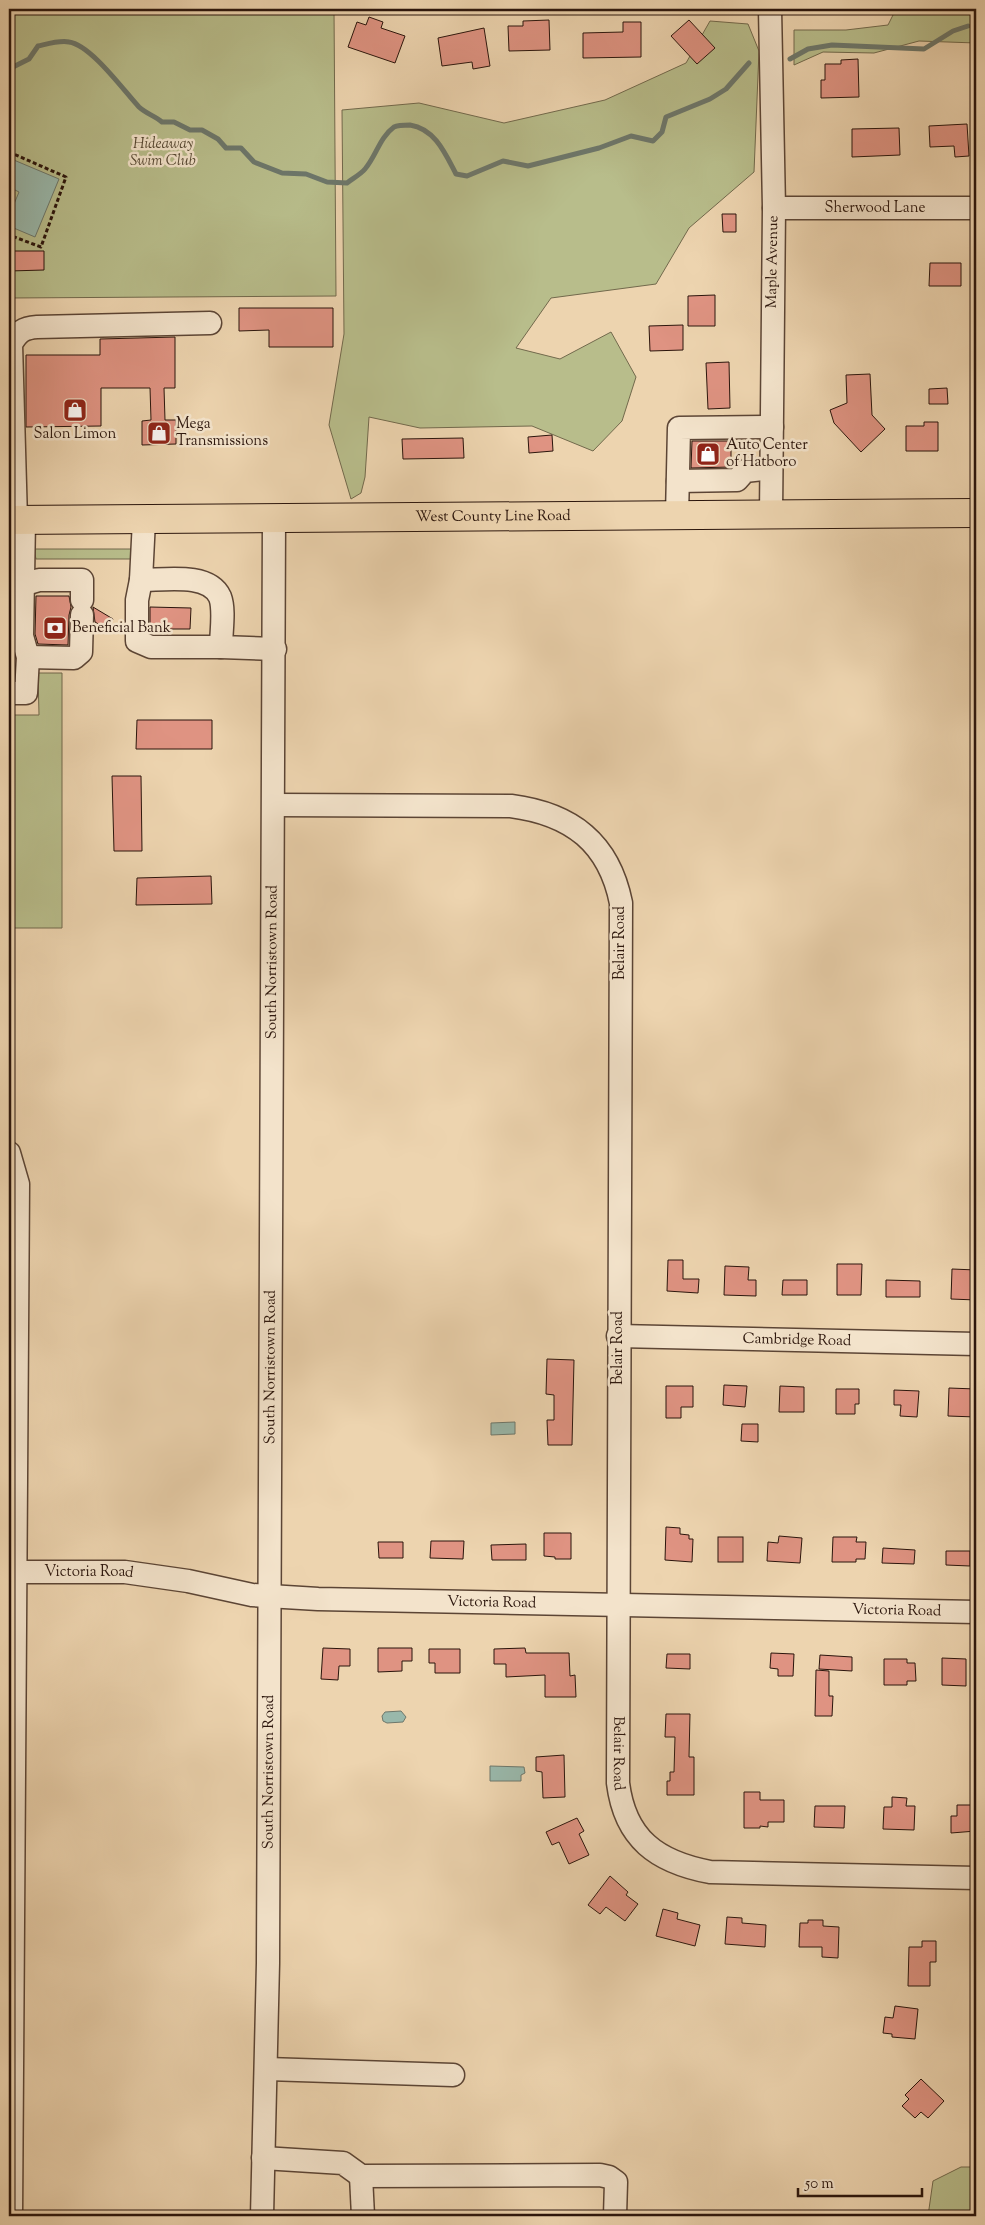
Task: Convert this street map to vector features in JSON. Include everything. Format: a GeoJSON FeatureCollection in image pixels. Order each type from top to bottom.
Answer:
{"type":"FeatureCollection","features":[{"type":"Feature","properties":{"kind":"main road","name":"West County Line Road"},"geometry":{"type":"LineString","coordinates":[[16,520],[976,514]]}},
{"type":"Feature","properties":{"kind":"street","name":"Maple Avenue"},"geometry":{"type":"LineString","coordinates":[[770,9],[774,208],[771,515]]}},
{"type":"Feature","properties":{"kind":"street","name":"Sherwood Lane"},"geometry":{"type":"LineString","coordinates":[[774,208],[976,208]]}},
{"type":"Feature","properties":{"kind":"street"},"geometry":{"type":"LineString","coordinates":[[9,693],[26,693],[28,657],[22,636],[22,585],[16,520],[11,344],[16,334],[24,328],[38,326],[210,324]]}},
{"type":"Feature","properties":{"kind":"street"},"geometry":{"type":"LineString","coordinates":[[676,516],[679,428],[772,427]]}},
{"type":"Feature","properties":{"kind":"street"},"geometry":{"type":"LineString","coordinates":[[678,481],[737,480],[745,472],[771,468]]}},
{"type":"Feature","properties":{"kind":"street","name":"South Norristown Road"},"geometry":{"type":"LineString","coordinates":[[262,2216],[266,2069],[270,1597],[274,519]]}},
{"type":"Feature","properties":{"kind":"street"},"geometry":{"type":"LineString","coordinates":[[144,520],[141,580],[136,600],[137,642],[151,647],[275,649]]}},
{"type":"Feature","properties":{"kind":"street"},"geometry":{"type":"LineString","coordinates":[[22,585],[39,580],[82,580],[81,652],[74,658],[28,657]]}},
{"type":"Feature","properties":{"kind":"street"},"geometry":{"type":"LineString","coordinates":[[141,580],[201,580],[212,586],[220,597],[221,647]]}},
{"type":"Feature","properties":{"kind":"street","name":"Belair Road"},"geometry":{"type":"LineString","coordinates":[[274,805],[511,806],[532,809],[556,817],[585,836],[600,851],[612,869],[621,903],[618,1336],[618,1783],[620,1801],[626,1819],[636,1835],[666,1859],[688,1868],[710,1872],[976,1878]]}},
{"type":"Feature","properties":{"kind":"street"},"geometry":{"type":"LineString","coordinates":[[9,1154],[18,1184],[13,1325],[11,2216]]}},
{"type":"Feature","properties":{"kind":"street","name":"Cambridge Road"},"geometry":{"type":"LineString","coordinates":[[618,1336],[976,1344]]}},
{"type":"Feature","properties":{"kind":"street","name":"Victoria Road"},"geometry":{"type":"LineString","coordinates":[[12,1572],[125,1572],[188,1581],[230,1591],[270,1597],[976,1612]]}},
{"type":"Feature","properties":{"kind":"street"},"geometry":{"type":"LineString","coordinates":[[266,2069],[454,2075]]}},
{"type":"Feature","properties":{"kind":"street"},"geometry":{"type":"LineString","coordinates":[[264,2158],[343,2163],[361,2176],[600,2175],[609,2177],[616,2182],[615,2216]]}},
{"type":"Feature","properties":{"kind":"street"},"geometry":{"type":"LineString","coordinates":[[361,2176],[363,2216]]}},
{"type":"Feature","properties":{"kind":"path"},"geometry":{"type":"LineString","coordinates":[[9,152],[66,177],[41,246],[9,235]]}},
{"type":"Feature","properties":{"kind":"path"},"geometry":{"type":"LineString","coordinates":[[9,191],[13,193],[9,204]]}},
{"type":"Feature","properties":{"kind":"green space","name":"Hideaway Swim Club"},"geometry":{"type":"Polygon","coordinates":[[[9,9],[334,9],[336,296],[9,298],[9,9]]]}},
{"type":"Feature","properties":{"kind":"green space"},"geometry":{"type":"Polygon","coordinates":[[[896,9],[976,9],[976,43],[919,41],[874,53],[823,52],[794,65],[794,30],[846,30],[888,25],[896,9]]]}},
{"type":"Feature","properties":{"kind":"green space"},"geometry":{"type":"Polygon","coordinates":[[[710,21],[748,24],[759,51],[754,172],[689,228],[656,284],[551,298],[516,348],[560,359],[611,332],[636,377],[622,421],[593,451],[532,426],[420,428],[369,417],[365,477],[361,493],[351,499],[329,425],[344,334],[342,110],[419,103],[504,123],[605,100],[686,63],[710,21]]]}},
{"type":"Feature","properties":{"kind":"green space"},"geometry":{"type":"Polygon","coordinates":[[[34,549],[131,549],[137,559],[36,559],[34,549]]]}},
{"type":"Feature","properties":{"kind":"green space"},"geometry":{"type":"Polygon","coordinates":[[[38,673],[62,673],[62,928],[9,928],[9,715],[39,715],[38,673]]]}},
{"type":"Feature","properties":{"kind":"green space"},"geometry":{"type":"Polygon","coordinates":[[[961,2167],[976,2167],[976,2216],[928,2216],[933,2181],[961,2167]]]}},
{"type":"Feature","properties":{"kind":"shaded area"},"geometry":{"type":"Polygon","coordinates":[[[9,158],[59,179],[35,237],[9,226],[9,216],[19,192],[9,187],[9,158]]]}},
{"type":"Feature","properties":{"kind":"shaded area"},"geometry":{"type":"Polygon","coordinates":[[[515,1422],[515,1434],[491,1435],[491,1423],[515,1422]]]}},
{"type":"Feature","properties":{"kind":"shaded area"},"geometry":{"type":"Polygon","coordinates":[[[401,1711],[406,1717],[403,1722],[387,1723],[383,1721],[382,1716],[385,1712],[401,1711]]]}},
{"type":"Feature","properties":{"kind":"shaded area"},"geometry":{"type":"Polygon","coordinates":[[[490,1766],[524,1767],[525,1773],[521,1775],[521,1781],[490,1781],[490,1766]]]}},
{"type":"Feature","properties":{"kind":"building"},"geometry":{"type":"Polygon","coordinates":[[[369,17],[383,22],[381,28],[405,36],[395,63],[348,47],[357,22],[366,25],[369,17]]]}},
{"type":"Feature","properties":{"kind":"building"},"geometry":{"type":"Polygon","coordinates":[[[549,20],[550,50],[509,51],[508,26],[523,26],[523,21],[549,20]]]}},
{"type":"Feature","properties":{"kind":"building"},"geometry":{"type":"Polygon","coordinates":[[[689,20],[715,48],[697,64],[671,36],[689,20]]]}},
{"type":"Feature","properties":{"kind":"building"},"geometry":{"type":"Polygon","coordinates":[[[623,22],[641,22],[641,57],[583,58],[583,33],[623,32],[623,22]]]}},
{"type":"Feature","properties":{"kind":"building"},"geometry":{"type":"Polygon","coordinates":[[[484,28],[490,66],[473,69],[472,62],[442,66],[438,38],[484,28]]]}},
{"type":"Feature","properties":{"kind":"building"},"geometry":{"type":"Polygon","coordinates":[[[858,59],[859,97],[821,98],[821,80],[825,80],[825,64],[841,64],[841,60],[858,59]]]}},
{"type":"Feature","properties":{"kind":"building"},"geometry":{"type":"Polygon","coordinates":[[[967,124],[969,156],[955,157],[954,146],[930,147],[929,126],[967,124]]]}},
{"type":"Feature","properties":{"kind":"building"},"geometry":{"type":"Polygon","coordinates":[[[899,128],[900,155],[852,157],[852,129],[899,128]]]}},
{"type":"Feature","properties":{"kind":"building"},"geometry":{"type":"Polygon","coordinates":[[[722,214],[736,214],[736,232],[723,232],[722,214]]]}},
{"type":"Feature","properties":{"kind":"building"},"geometry":{"type":"Polygon","coordinates":[[[9,251],[44,251],[44,270],[9,271],[9,251]]]}},
{"type":"Feature","properties":{"kind":"building"},"geometry":{"type":"Polygon","coordinates":[[[930,263],[961,263],[961,286],[929,286],[930,263]]]}},
{"type":"Feature","properties":{"kind":"building"},"geometry":{"type":"Polygon","coordinates":[[[715,295],[715,326],[688,326],[688,296],[715,295]]]}},
{"type":"Feature","properties":{"kind":"building"},"geometry":{"type":"Polygon","coordinates":[[[239,308],[333,308],[333,347],[269,347],[269,330],[239,331],[239,308]]]}},
{"type":"Feature","properties":{"kind":"building"},"geometry":{"type":"Polygon","coordinates":[[[683,325],[683,350],[650,351],[649,326],[683,325]]]}},
{"type":"Feature","properties":{"kind":"building"},"geometry":{"type":"Polygon","coordinates":[[[175,337],[175,388],[164,388],[165,420],[176,420],[176,444],[142,445],[142,421],[151,420],[150,388],[101,388],[101,426],[26,427],[26,355],[100,355],[100,339],[175,337]]]}},
{"type":"Feature","properties":{"kind":"building"},"geometry":{"type":"Polygon","coordinates":[[[729,362],[730,408],[708,409],[706,363],[729,362]]]}},
{"type":"Feature","properties":{"kind":"building"},"geometry":{"type":"Polygon","coordinates":[[[870,374],[872,415],[885,429],[861,452],[834,423],[830,410],[847,403],[846,375],[870,374]]]}},
{"type":"Feature","properties":{"kind":"building"},"geometry":{"type":"Polygon","coordinates":[[[947,388],[948,404],[929,404],[929,389],[947,388]]]}},
{"type":"Feature","properties":{"kind":"building"},"geometry":{"type":"Polygon","coordinates":[[[924,422],[938,422],[938,451],[906,451],[906,426],[924,426],[924,422]]]}},
{"type":"Feature","properties":{"kind":"building"},"geometry":{"type":"Polygon","coordinates":[[[552,435],[553,451],[529,453],[528,437],[552,435]]]}},
{"type":"Feature","properties":{"kind":"building"},"geometry":{"type":"Polygon","coordinates":[[[463,438],[464,458],[403,459],[402,439],[463,438]]]}},
{"type":"Feature","properties":{"kind":"building","name":"Auto Center of Hatboro"},"geometry":{"type":"Polygon","coordinates":[[[692,441],[731,441],[731,467],[691,468],[692,441]]]}},
{"type":"Feature","properties":{"kind":"building","name":"Beneficial Bank"},"geometry":{"type":"Polygon","coordinates":[[[36,596],[69,596],[71,607],[68,645],[38,644],[35,634],[36,596]]]}},
{"type":"Feature","properties":{"kind":"building"},"geometry":{"type":"Polygon","coordinates":[[[93,607],[113,619],[107,629],[95,622],[93,607]]]}},
{"type":"Feature","properties":{"kind":"building"},"geometry":{"type":"Polygon","coordinates":[[[150,607],[191,608],[190,629],[150,629],[150,607]]]}},
{"type":"Feature","properties":{"kind":"building"},"geometry":{"type":"Polygon","coordinates":[[[137,720],[212,720],[212,749],[136,749],[137,720]]]}},
{"type":"Feature","properties":{"kind":"building"},"geometry":{"type":"Polygon","coordinates":[[[112,776],[141,776],[142,851],[114,851],[112,776]]]}},
{"type":"Feature","properties":{"kind":"building"},"geometry":{"type":"Polygon","coordinates":[[[211,876],[212,904],[136,905],[137,878],[211,876]]]}},
{"type":"Feature","properties":{"kind":"building"},"geometry":{"type":"Polygon","coordinates":[[[668,1260],[683,1260],[683,1279],[699,1279],[698,1293],[667,1291],[668,1260]]]}},
{"type":"Feature","properties":{"kind":"building"},"geometry":{"type":"Polygon","coordinates":[[[837,1264],[862,1264],[861,1295],[837,1295],[837,1264]]]}},
{"type":"Feature","properties":{"kind":"building"},"geometry":{"type":"Polygon","coordinates":[[[725,1266],[749,1267],[748,1280],[756,1280],[756,1296],[724,1295],[725,1266]]]}},
{"type":"Feature","properties":{"kind":"building"},"geometry":{"type":"Polygon","coordinates":[[[952,1269],[976,1270],[976,1300],[951,1299],[952,1269]]]}},
{"type":"Feature","properties":{"kind":"building"},"geometry":{"type":"Polygon","coordinates":[[[783,1280],[807,1280],[807,1295],[782,1295],[783,1280]]]}},
{"type":"Feature","properties":{"kind":"building"},"geometry":{"type":"Polygon","coordinates":[[[886,1280],[920,1281],[920,1297],[886,1297],[886,1280]]]}},
{"type":"Feature","properties":{"kind":"building"},"geometry":{"type":"Polygon","coordinates":[[[547,1359],[574,1360],[572,1445],[548,1445],[547,1420],[554,1420],[554,1395],[546,1394],[547,1359]]]}},
{"type":"Feature","properties":{"kind":"building"},"geometry":{"type":"Polygon","coordinates":[[[724,1385],[747,1386],[745,1407],[723,1405],[724,1385]]]}},
{"type":"Feature","properties":{"kind":"building"},"geometry":{"type":"Polygon","coordinates":[[[666,1386],[693,1386],[693,1407],[681,1407],[681,1418],[666,1418],[666,1386]]]}},
{"type":"Feature","properties":{"kind":"building"},"geometry":{"type":"Polygon","coordinates":[[[780,1386],[804,1387],[804,1412],[779,1412],[780,1386]]]}},
{"type":"Feature","properties":{"kind":"building"},"geometry":{"type":"Polygon","coordinates":[[[949,1388],[976,1389],[976,1417],[948,1416],[949,1388]]]}},
{"type":"Feature","properties":{"kind":"building"},"geometry":{"type":"Polygon","coordinates":[[[836,1389],[859,1389],[859,1404],[855,1404],[855,1414],[836,1414],[836,1389]]]}},
{"type":"Feature","properties":{"kind":"building"},"geometry":{"type":"Polygon","coordinates":[[[894,1390],[919,1391],[917,1417],[900,1416],[901,1405],[894,1405],[894,1390]]]}},
{"type":"Feature","properties":{"kind":"building"},"geometry":{"type":"Polygon","coordinates":[[[742,1424],[758,1424],[758,1442],[741,1441],[742,1424]]]}},
{"type":"Feature","properties":{"kind":"building"},"geometry":{"type":"Polygon","coordinates":[[[666,1527],[680,1528],[680,1534],[689,1535],[689,1539],[693,1539],[692,1562],[665,1560],[666,1527]]]}},
{"type":"Feature","properties":{"kind":"building"},"geometry":{"type":"Polygon","coordinates":[[[544,1533],[571,1533],[571,1559],[555,1559],[555,1557],[544,1556],[544,1533]]]}},
{"type":"Feature","properties":{"kind":"building"},"geometry":{"type":"Polygon","coordinates":[[[779,1536],[802,1538],[800,1563],[767,1561],[768,1542],[778,1543],[779,1536]]]}},
{"type":"Feature","properties":{"kind":"building"},"geometry":{"type":"Polygon","coordinates":[[[718,1537],[743,1537],[743,1562],[718,1562],[718,1537]]]}},
{"type":"Feature","properties":{"kind":"building"},"geometry":{"type":"Polygon","coordinates":[[[833,1537],[857,1537],[856,1542],[866,1542],[865,1559],[856,1559],[856,1562],[832,1562],[833,1537]]]}},
{"type":"Feature","properties":{"kind":"building"},"geometry":{"type":"Polygon","coordinates":[[[431,1541],[464,1541],[463,1559],[430,1558],[431,1541]]]}},
{"type":"Feature","properties":{"kind":"building"},"geometry":{"type":"Polygon","coordinates":[[[378,1542],[403,1542],[403,1558],[379,1558],[378,1542]]]}},
{"type":"Feature","properties":{"kind":"building"},"geometry":{"type":"Polygon","coordinates":[[[526,1544],[526,1560],[492,1560],[491,1545],[526,1544]]]}},
{"type":"Feature","properties":{"kind":"building"},"geometry":{"type":"Polygon","coordinates":[[[883,1548],[915,1550],[914,1564],[882,1563],[883,1548]]]}},
{"type":"Feature","properties":{"kind":"building"},"geometry":{"type":"Polygon","coordinates":[[[946,1551],[970,1551],[970,1566],[946,1565],[946,1551]]]}},
{"type":"Feature","properties":{"kind":"building"},"geometry":{"type":"Polygon","coordinates":[[[323,1648],[350,1649],[350,1666],[339,1666],[338,1680],[321,1679],[323,1648]]]}},
{"type":"Feature","properties":{"kind":"building"},"geometry":{"type":"Polygon","coordinates":[[[378,1648],[412,1648],[412,1661],[402,1661],[402,1671],[378,1672],[378,1648]]]}},
{"type":"Feature","properties":{"kind":"building"},"geometry":{"type":"Polygon","coordinates":[[[525,1648],[526,1653],[569,1653],[570,1676],[575,1675],[576,1697],[545,1697],[545,1675],[506,1677],[506,1664],[494,1664],[494,1649],[525,1648]]]}},
{"type":"Feature","properties":{"kind":"building"},"geometry":{"type":"Polygon","coordinates":[[[429,1649],[460,1649],[460,1673],[435,1673],[435,1663],[429,1663],[429,1649]]]}},
{"type":"Feature","properties":{"kind":"building"},"geometry":{"type":"Polygon","coordinates":[[[771,1653],[794,1654],[793,1676],[778,1676],[778,1669],[770,1668],[771,1653]]]}},
{"type":"Feature","properties":{"kind":"building"},"geometry":{"type":"Polygon","coordinates":[[[667,1654],[690,1654],[690,1669],[666,1668],[667,1654]]]}},
{"type":"Feature","properties":{"kind":"building"},"geometry":{"type":"Polygon","coordinates":[[[820,1655],[852,1657],[852,1671],[819,1669],[820,1655]]]}},
{"type":"Feature","properties":{"kind":"building"},"geometry":{"type":"Polygon","coordinates":[[[942,1658],[966,1659],[966,1686],[942,1685],[942,1658]]]}},
{"type":"Feature","properties":{"kind":"building"},"geometry":{"type":"Polygon","coordinates":[[[884,1659],[907,1659],[907,1663],[915,1663],[916,1681],[907,1681],[907,1685],[884,1685],[884,1659]]]}},
{"type":"Feature","properties":{"kind":"building"},"geometry":{"type":"Polygon","coordinates":[[[816,1670],[829,1671],[829,1696],[833,1696],[832,1716],[815,1716],[816,1670]]]}},
{"type":"Feature","properties":{"kind":"building"},"geometry":{"type":"Polygon","coordinates":[[[666,1714],[690,1714],[689,1757],[694,1757],[694,1795],[667,1795],[667,1781],[670,1781],[670,1772],[674,1772],[675,1737],[665,1737],[666,1714]]]}},
{"type":"Feature","properties":{"kind":"building"},"geometry":{"type":"Polygon","coordinates":[[[564,1755],[565,1797],[543,1798],[542,1772],[536,1771],[536,1757],[564,1755]]]}},
{"type":"Feature","properties":{"kind":"building"},"geometry":{"type":"Polygon","coordinates":[[[744,1792],[760,1792],[760,1800],[784,1800],[784,1822],[768,1822],[768,1827],[744,1828],[744,1792]]]}},
{"type":"Feature","properties":{"kind":"building"},"geometry":{"type":"Polygon","coordinates":[[[892,1797],[907,1798],[906,1806],[915,1806],[914,1830],[883,1829],[884,1807],[892,1807],[892,1797]]]}},
{"type":"Feature","properties":{"kind":"building"},"geometry":{"type":"Polygon","coordinates":[[[957,1805],[976,1805],[976,1831],[951,1833],[951,1816],[957,1816],[957,1805]]]}},
{"type":"Feature","properties":{"kind":"building"},"geometry":{"type":"Polygon","coordinates":[[[815,1806],[845,1806],[844,1828],[814,1827],[815,1806]]]}},
{"type":"Feature","properties":{"kind":"building"},"geometry":{"type":"Polygon","coordinates":[[[577,1818],[584,1831],[579,1834],[589,1855],[569,1864],[559,1842],[552,1845],[546,1832],[577,1818]]]}},
{"type":"Feature","properties":{"kind":"building"},"geometry":{"type":"Polygon","coordinates":[[[610,1876],[628,1892],[626,1895],[638,1904],[625,1921],[606,1907],[600,1914],[588,1905],[610,1876]]]}},
{"type":"Feature","properties":{"kind":"building"},"geometry":{"type":"Polygon","coordinates":[[[663,1909],[678,1913],[677,1919],[700,1925],[695,1946],[656,1936],[663,1909]]]}},
{"type":"Feature","properties":{"kind":"building"},"geometry":{"type":"Polygon","coordinates":[[[727,1917],[742,1918],[742,1923],[766,1925],[765,1947],[725,1944],[727,1917]]]}},
{"type":"Feature","properties":{"kind":"building"},"geometry":{"type":"Polygon","coordinates":[[[808,1920],[823,1920],[823,1926],[839,1927],[838,1958],[822,1957],[822,1947],[799,1947],[800,1923],[808,1923],[808,1920]]]}},
{"type":"Feature","properties":{"kind":"building"},"geometry":{"type":"Polygon","coordinates":[[[922,1941],[936,1941],[936,1962],[930,1962],[930,1986],[908,1986],[909,1947],[922,1947],[922,1941]]]}},
{"type":"Feature","properties":{"kind":"building"},"geometry":{"type":"Polygon","coordinates":[[[895,2006],[918,2009],[915,2039],[892,2037],[892,2034],[883,2033],[885,2017],[893,2018],[895,2006]]]}},
{"type":"Feature","properties":{"kind":"building"},"geometry":{"type":"Polygon","coordinates":[[[921,2079],[944,2101],[928,2118],[921,2112],[915,2118],[902,2106],[909,2099],[905,2095],[921,2079]]]}},
{"type":"Feature","properties":{"kind":"waterway"},"geometry":{"type":"LineString","coordinates":[[790,59],[808,49],[832,45],[924,49],[953,31],[968,26]]}},
{"type":"Feature","properties":{"kind":"waterway"},"geometry":{"type":"LineString","coordinates":[[9,69],[29,59],[38,46],[58,42],[69,42],[78,45],[107,70],[139,107],[162,122],[174,122],[190,130],[202,130],[218,139],[226,148],[241,148],[254,162],[282,173],[306,174],[327,182],[347,183],[365,169],[389,131],[400,125],[419,127],[426,131],[438,143],[456,174],[467,176],[503,161],[528,166],[599,148],[631,136],[653,141],[662,132],[666,117],[710,99],[726,89],[749,63]]}},
{"type":"Feature","properties":{"kind":"place","name":"Salon Limon"},"geometry":{"type":"Point","coordinates":[75,410]}},
{"type":"Feature","properties":{"kind":"place","name":"Mega Transmissions"},"geometry":{"type":"Point","coordinates":[159,433]}},
{"type":"Feature","properties":{"kind":"place","name":"Auto Center of Hatboro"},"geometry":{"type":"Point","coordinates":[708,454]}},
{"type":"Feature","properties":{"kind":"place","name":"Beneficial Bank"},"geometry":{"type":"Point","coordinates":[55,628]}}]}
